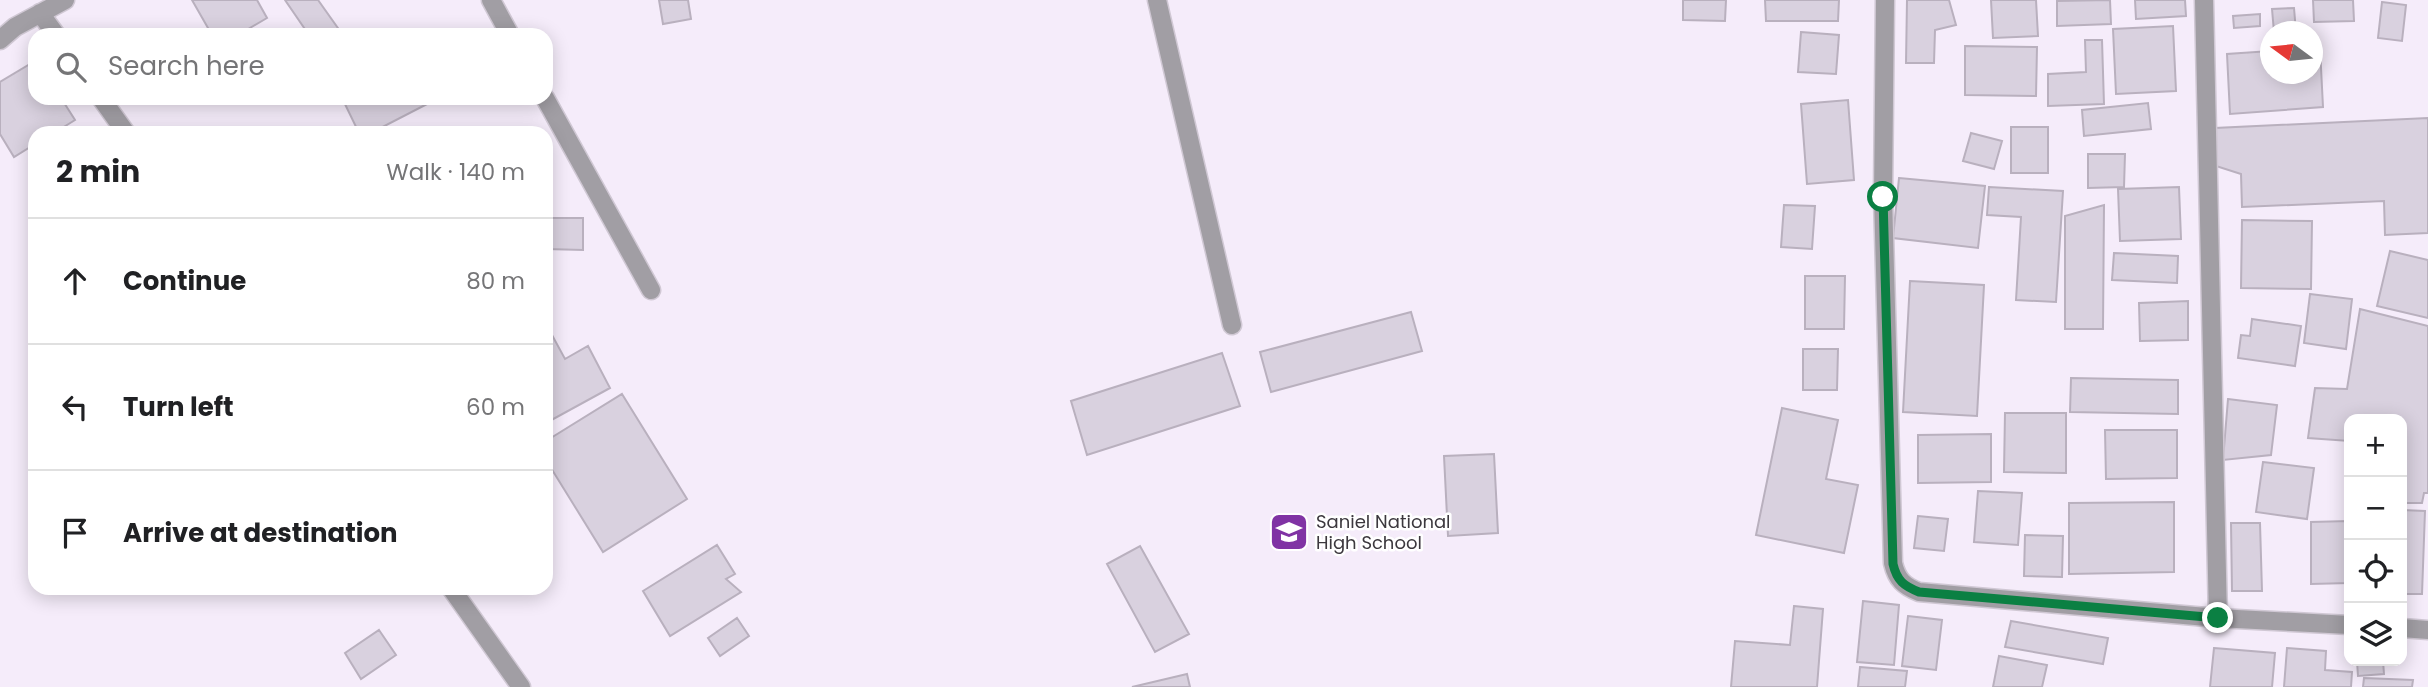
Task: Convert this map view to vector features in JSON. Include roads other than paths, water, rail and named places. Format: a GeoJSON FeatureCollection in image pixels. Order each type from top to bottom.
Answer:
{"type":"FeatureCollection","features":[{"type":"Feature","properties":{"kind":"street"},"geometry":{"type":"LineString","coordinates":[[0,40],[15,27],[65,0]]}},
{"type":"Feature","properties":{"kind":"street"},"geometry":{"type":"LineString","coordinates":[[491,0],[506,28]]}},
{"type":"Feature","properties":{"kind":"street"},"geometry":{"type":"LineString","coordinates":[[1157,0],[1232,325]]}},
{"type":"Feature","properties":{"kind":"street"},"geometry":{"type":"LineString","coordinates":[[1885,0],[1883,197],[1887,396],[1893,564],[1895,574],[1903,586],[1919,592],[2218,618],[2344,625]]}},
{"type":"Feature","properties":{"kind":"street"},"geometry":{"type":"LineString","coordinates":[[2203,0],[2218,618]]}},
{"type":"Feature","properties":{"kind":"street"},"geometry":{"type":"LineString","coordinates":[[40,13],[51,28]]}},
{"type":"Feature","properties":{"kind":"street"},"geometry":{"type":"LineString","coordinates":[[106,105],[121,126]]}},
{"type":"Feature","properties":{"kind":"street"},"geometry":{"type":"LineString","coordinates":[[549,105],[651,290]]}},
{"type":"Feature","properties":{"kind":"street"},"geometry":{"type":"LineString","coordinates":[[456,595],[521,687]]}},
{"type":"Feature","properties":{"kind":"street"},"geometry":{"type":"LineString","coordinates":[[2407,628],[2428,629]]}},
{"type":"Feature","properties":{"kind":"place","name":"Saniel National High School"},"geometry":{"type":"Point","coordinates":[1289,532]}}]}
